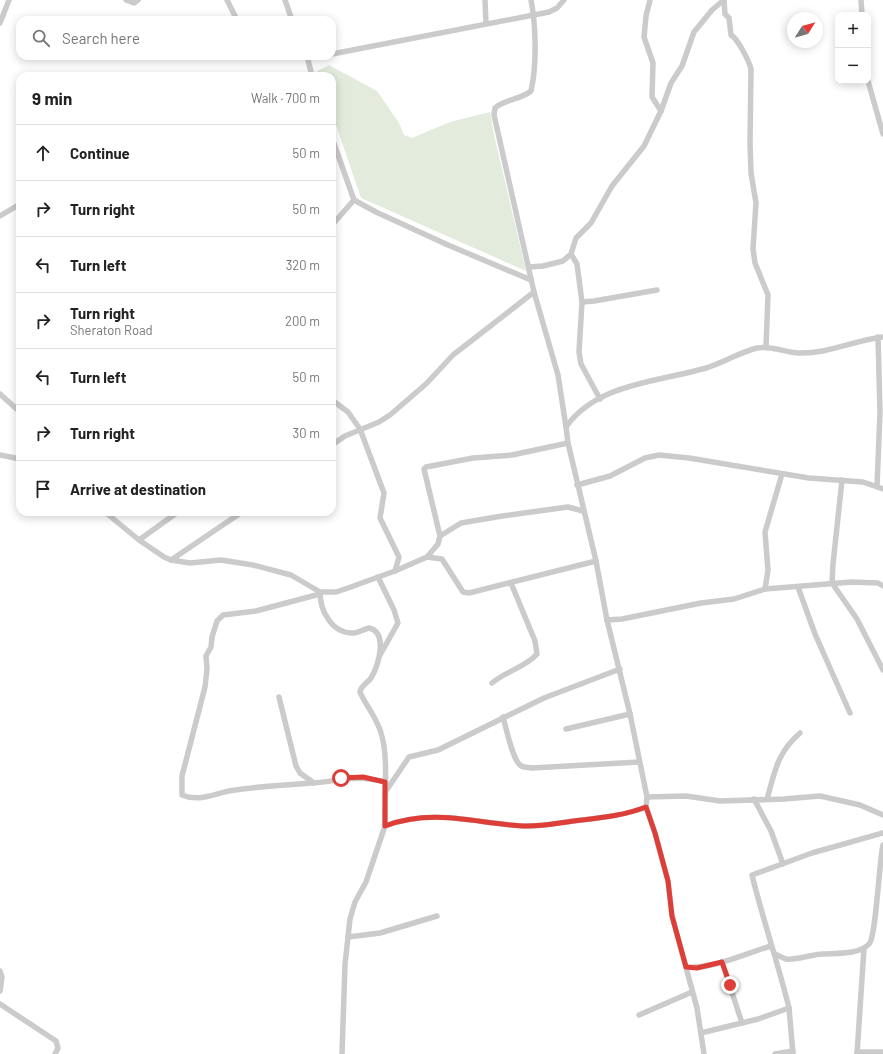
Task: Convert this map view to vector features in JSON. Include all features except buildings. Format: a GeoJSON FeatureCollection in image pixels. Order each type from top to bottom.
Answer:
{"type":"FeatureCollection","features":[{"type":"Feature","properties":{"kind":"street"},"geometry":{"type":"LineString","coordinates":[[0,23],[9,0]]}},
{"type":"Feature","properties":{"kind":"street"},"geometry":{"type":"LineString","coordinates":[[126,0],[134,3],[138,0]]}},
{"type":"Feature","properties":{"kind":"street"},"geometry":{"type":"LineString","coordinates":[[227,0],[235,16]]}},
{"type":"Feature","properties":{"kind":"street"},"geometry":{"type":"LineString","coordinates":[[285,0],[291,16]]}},
{"type":"Feature","properties":{"kind":"street"},"geometry":{"type":"LineString","coordinates":[[485,0],[486,23]]}},
{"type":"Feature","properties":{"kind":"street"},"geometry":{"type":"LineString","coordinates":[[532,0],[534,14],[533,77],[530,91],[525,96],[499,104],[495,108],[494,115],[531,280],[558,375],[568,443],[596,561],[607,620],[630,714],[647,797],[646,807],[655,833],[668,881],[672,916],[692,992],[704,1054]]}},
{"type":"Feature","properties":{"kind":"street"},"geometry":{"type":"LineString","coordinates":[[336,53],[486,23],[552,12],[564,0]]}},
{"type":"Feature","properties":{"kind":"street"},"geometry":{"type":"LineString","coordinates":[[650,0],[646,16],[644,37],[654,68],[651,92],[661,111]]}},
{"type":"Feature","properties":{"kind":"street"},"geometry":{"type":"LineString","coordinates":[[529,267],[543,266],[563,261],[571,254],[576,238],[591,223],[612,186],[624,169],[639,153],[661,111],[668,90],[682,66],[694,32],[712,10],[724,0]]}},
{"type":"Feature","properties":{"kind":"street"},"geometry":{"type":"LineString","coordinates":[[724,0],[725,14],[729,18],[731,35],[736,38],[739,47],[750,61],[751,69],[751,173],[756,203],[753,249],[755,263],[768,295],[766,347]]}},
{"type":"Feature","properties":{"kind":"street"},"geometry":{"type":"LineString","coordinates":[[861,0],[862,12]]}},
{"type":"Feature","properties":{"kind":"street"},"geometry":{"type":"LineString","coordinates":[[308,60],[311,72]]}},
{"type":"Feature","properties":{"kind":"street"},"geometry":{"type":"LineString","coordinates":[[869,84],[883,134]]}},
{"type":"Feature","properties":{"kind":"street"},"geometry":{"type":"LineString","coordinates":[[336,149],[354,200],[376,212],[448,245],[531,280]]}},
{"type":"Feature","properties":{"kind":"street"},"geometry":{"type":"LineString","coordinates":[[336,220],[354,200]]}},
{"type":"Feature","properties":{"kind":"street"},"geometry":{"type":"LineString","coordinates":[[0,216],[16,206]]}},
{"type":"Feature","properties":{"kind":"street"},"geometry":{"type":"LineString","coordinates":[[571,254],[576,264],[582,302],[579,352],[581,364],[600,399]]}},
{"type":"Feature","properties":{"kind":"street"},"geometry":{"type":"LineString","coordinates":[[582,302],[657,290]]}},
{"type":"Feature","properties":{"kind":"street"},"geometry":{"type":"LineString","coordinates":[[336,443],[360,429],[379,422],[390,415],[426,384],[453,355],[534,292]]}},
{"type":"Feature","properties":{"kind":"street"},"geometry":{"type":"LineString","coordinates":[[566,426],[578,412],[600,399],[631,386],[658,378],[696,371],[756,348],[766,347],[799,354],[836,348],[880,337],[882,412],[876,486]]}},
{"type":"Feature","properties":{"kind":"street"},"geometry":{"type":"LineString","coordinates":[[0,394],[16,408]]}},
{"type":"Feature","properties":{"kind":"street"},"geometry":{"type":"LineString","coordinates":[[336,403],[348,412],[360,429],[384,493],[380,518],[399,557],[395,571]]}},
{"type":"Feature","properties":{"kind":"street"},"geometry":{"type":"LineString","coordinates":[[385,782],[363,777],[352,777],[314,783],[233,790],[194,799],[182,795],[181,788],[188,749],[205,687],[207,669],[206,656],[211,647],[217,620],[223,616],[256,611],[320,593],[336,592],[395,571],[426,556],[438,544],[440,536],[430,488],[424,474],[424,469],[426,466],[473,458],[512,455],[568,443]]}},
{"type":"Feature","properties":{"kind":"street"},"geometry":{"type":"LineString","coordinates":[[577,485],[610,476],[645,458],[659,455],[689,458],[782,474],[863,482],[883,489]]}},
{"type":"Feature","properties":{"kind":"street"},"geometry":{"type":"LineString","coordinates":[[0,456],[16,458]]}},
{"type":"Feature","properties":{"kind":"street"},"geometry":{"type":"LineString","coordinates":[[764,589],[768,570],[765,532],[782,474]]}},
{"type":"Feature","properties":{"kind":"street"},"geometry":{"type":"LineString","coordinates":[[842,480],[832,583],[857,619],[883,670]]}},
{"type":"Feature","properties":{"kind":"street"},"geometry":{"type":"LineString","coordinates":[[440,536],[461,523],[568,507],[583,511]]}},
{"type":"Feature","properties":{"kind":"street"},"geometry":{"type":"LineString","coordinates":[[110,516],[139,540],[171,560],[190,563],[221,560],[246,564],[291,575],[320,593],[324,612],[336,628],[355,633],[369,628],[376,631],[380,641],[380,656]]}},
{"type":"Feature","properties":{"kind":"street"},"geometry":{"type":"LineString","coordinates":[[139,540],[172,516]]}},
{"type":"Feature","properties":{"kind":"street"},"geometry":{"type":"LineString","coordinates":[[171,560],[236,516]]}},
{"type":"Feature","properties":{"kind":"street"},"geometry":{"type":"LineString","coordinates":[[426,556],[442,559],[463,592],[469,593],[596,561]]}},
{"type":"Feature","properties":{"kind":"street"},"geometry":{"type":"LineString","coordinates":[[342,1054],[345,964],[350,919],[355,902],[366,882],[385,826],[386,791],[382,734],[377,721],[360,692],[361,687],[372,676],[380,656],[398,623],[394,610],[378,577]]}},
{"type":"Feature","properties":{"kind":"street"},"geometry":{"type":"LineString","coordinates":[[607,620],[622,619],[701,603],[734,599],[764,589],[832,583],[866,582],[878,583],[883,586]]}},
{"type":"Feature","properties":{"kind":"street"},"geometry":{"type":"LineString","coordinates":[[492,682],[517,669],[537,654],[535,641],[511,583]]}},
{"type":"Feature","properties":{"kind":"street"},"geometry":{"type":"LineString","coordinates":[[798,587],[815,634],[850,713]]}},
{"type":"Feature","properties":{"kind":"street"},"geometry":{"type":"LineString","coordinates":[[386,791],[409,757],[438,750],[544,698],[620,669]]}},
{"type":"Feature","properties":{"kind":"street"},"geometry":{"type":"LineString","coordinates":[[279,697],[296,766],[300,774],[314,783]]}},
{"type":"Feature","properties":{"kind":"street"},"geometry":{"type":"LineString","coordinates":[[566,728],[630,714]]}},
{"type":"Feature","properties":{"kind":"street"},"geometry":{"type":"LineString","coordinates":[[503,717],[515,756],[519,764],[523,766],[532,768],[639,762]]}},
{"type":"Feature","properties":{"kind":"street"},"geometry":{"type":"LineString","coordinates":[[767,799],[778,760],[790,741],[800,733]]}},
{"type":"Feature","properties":{"kind":"street"},"geometry":{"type":"LineString","coordinates":[[647,797],[686,796],[720,801],[820,796],[860,806],[883,815]]}},
{"type":"Feature","properties":{"kind":"street"},"geometry":{"type":"LineString","coordinates":[[754,799],[770,831],[783,864]]}},
{"type":"Feature","properties":{"kind":"street"},"geometry":{"type":"LineString","coordinates":[[385,826],[404,819],[435,816],[509,825],[543,825],[628,814],[646,807]]}},
{"type":"Feature","properties":{"kind":"street"},"geometry":{"type":"LineString","coordinates":[[775,1054],[793,1053],[789,1008],[775,954],[771,946],[767,923],[759,905],[752,875],[812,853],[883,832]]}},
{"type":"Feature","properties":{"kind":"street"},"geometry":{"type":"LineString","coordinates":[[775,954],[787,959],[810,955],[847,953],[864,948],[870,944],[874,932],[878,875],[883,845]]}},
{"type":"Feature","properties":{"kind":"street"},"geometry":{"type":"LineString","coordinates":[[348,937],[380,933],[437,916]]}},
{"type":"Feature","properties":{"kind":"street"},"geometry":{"type":"LineString","coordinates":[[686,967],[697,968],[722,962],[771,946]]}},
{"type":"Feature","properties":{"kind":"street"},"geometry":{"type":"LineString","coordinates":[[864,948],[857,1053],[883,1052]]}},
{"type":"Feature","properties":{"kind":"street"},"geometry":{"type":"LineString","coordinates":[[722,962],[742,1023]]}},
{"type":"Feature","properties":{"kind":"street"},"geometry":{"type":"LineString","coordinates":[[0,971],[2,977],[0,991]]}},
{"type":"Feature","properties":{"kind":"street"},"geometry":{"type":"LineString","coordinates":[[639,1014],[692,992]]}},
{"type":"Feature","properties":{"kind":"street"},"geometry":{"type":"LineString","coordinates":[[0,1004],[56,1041],[58,1048],[55,1054]]}},
{"type":"Feature","properties":{"kind":"street"},"geometry":{"type":"LineString","coordinates":[[701,1033],[742,1023],[789,1008]]}},
{"type":"Feature","properties":{"kind":"shaded area"},"geometry":{"type":"Polygon","coordinates":[[[329,65],[377,91],[399,123],[404,135],[412,138],[450,122],[490,112],[526,271],[361,198],[336,125],[336,72],[317,71],[329,65]]]}},
{"type":"Feature","properties":{"kind":"route"},"geometry":{"type":"LineString","coordinates":[[341,778],[363,777],[385,782],[385,826],[404,819],[435,816],[509,825],[543,825],[628,814],[646,807],[655,833],[668,881],[672,916],[686,967],[697,968],[722,962],[730,985]]}}]}
